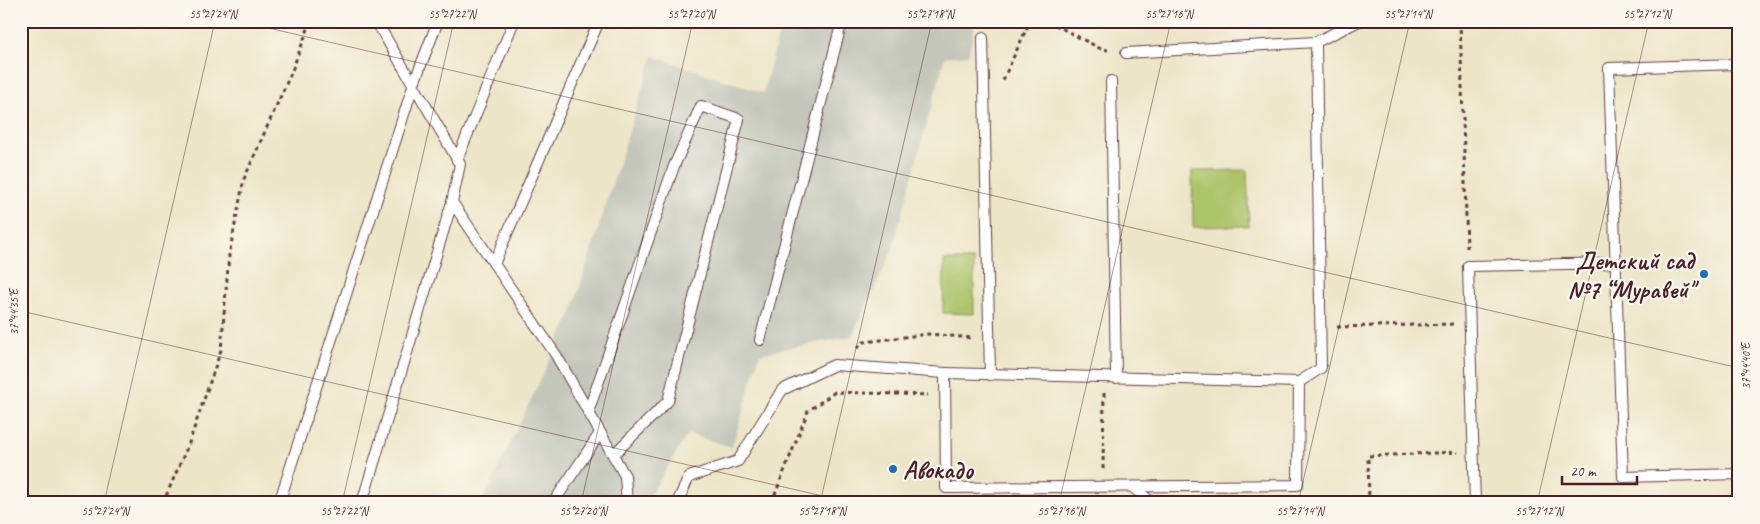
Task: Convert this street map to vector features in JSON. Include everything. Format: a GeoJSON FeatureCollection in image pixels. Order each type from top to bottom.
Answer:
{"type":"FeatureCollection","features":[{"type":"Feature","properties":{"kind":"lane"},"geometry":{"type":"LineString","coordinates":[[362,503],[452,202],[460,164],[376,21]]}},
{"type":"Feature","properties":{"kind":"lane"},"geometry":{"type":"LineString","coordinates":[[279,503],[414,83],[438,21]]}},
{"type":"Feature","properties":{"kind":"lane"},"geometry":{"type":"LineString","coordinates":[[456,160],[514,21]]}},
{"type":"Feature","properties":{"kind":"lane"},"geometry":{"type":"LineString","coordinates":[[494,264],[599,21]]}},
{"type":"Feature","properties":{"kind":"lane"},"geometry":{"type":"LineString","coordinates":[[760,340],[842,21]]}},
{"type":"Feature","properties":{"kind":"lane"},"geometry":{"type":"LineString","coordinates":[[1126,53],[1316,42],[1360,21]]}},
{"type":"Feature","properties":{"kind":"lane"},"geometry":{"type":"LineString","coordinates":[[983,38],[990,374]]}},
{"type":"Feature","properties":{"kind":"lane"},"geometry":{"type":"LineString","coordinates":[[677,503],[689,477],[738,461],[782,390],[834,366],[945,373],[1299,382],[1321,368],[1316,42]]}},
{"type":"Feature","properties":{"kind":"lane"},"geometry":{"type":"LineString","coordinates":[[1739,64],[1609,68],[1623,477],[1739,474]]}},
{"type":"Feature","properties":{"kind":"lane"},"geometry":{"type":"LineString","coordinates":[[1111,81],[1116,378]]}},
{"type":"Feature","properties":{"kind":"lane"},"geometry":{"type":"LineString","coordinates":[[588,412],[674,166],[701,106],[739,119],[668,400],[613,455]]}},
{"type":"Feature","properties":{"kind":"lane"},"geometry":{"type":"LineString","coordinates":[[452,202],[556,355],[625,476],[627,503]]}},
{"type":"Feature","properties":{"kind":"lane"},"geometry":{"type":"LineString","coordinates":[[1475,503],[1468,266],[1616,263]]}},
{"type":"Feature","properties":{"kind":"lane"},"geometry":{"type":"LineString","coordinates":[[945,373],[946,488],[1298,485],[1299,382]]}},
{"type":"Feature","properties":{"kind":"lane"},"geometry":{"type":"LineString","coordinates":[[553,503],[600,433]]}},
{"type":"Feature","properties":{"kind":"lane"},"geometry":{"type":"LineString","coordinates":[[1132,487],[1152,503]]}},
{"type":"Feature","properties":{"kind":"path"},"geometry":{"type":"LineString","coordinates":[[163,503],[189,443],[221,350],[229,255],[244,179],[291,73],[311,21]]}},
{"type":"Feature","properties":{"kind":"path"},"geometry":{"type":"LineString","coordinates":[[1018,48],[1030,21]]}},
{"type":"Feature","properties":{"kind":"path"},"geometry":{"type":"LineString","coordinates":[[1048,21],[1101,49]]}},
{"type":"Feature","properties":{"kind":"path"},"geometry":{"type":"LineString","coordinates":[[1460,21],[1468,266]]}},
{"type":"Feature","properties":{"kind":"path"},"geometry":{"type":"LineString","coordinates":[[1321,327],[1469,323]]}},
{"type":"Feature","properties":{"kind":"path"},"geometry":{"type":"LineString","coordinates":[[834,366],[864,342],[929,334],[990,339]]}},
{"type":"Feature","properties":{"kind":"path"},"geometry":{"type":"LineString","coordinates":[[1103,487],[1104,377]]}},
{"type":"Feature","properties":{"kind":"path"},"geometry":{"type":"LineString","coordinates":[[780,503],[772,502],[808,411],[835,392],[945,396]]}},
{"type":"Feature","properties":{"kind":"path"},"geometry":{"type":"LineString","coordinates":[[1369,503],[1368,456],[1473,452]]}},
{"type":"Feature","properties":{"kind":"shaded area"},"geometry":{"type":"Polygon","coordinates":[[[782,21],[976,21],[968,55],[945,57],[892,251],[852,336],[760,354],[732,447],[688,434],[645,503],[480,503],[492,482],[571,315],[653,56],[763,93],[782,21]]]}},
{"type":"Feature","properties":{"kind":"green space"},"geometry":{"type":"Polygon","coordinates":[[[1247,170],[1249,226],[1193,227],[1192,171],[1247,170]]]}},
{"type":"Feature","properties":{"kind":"green space"},"geometry":{"type":"Polygon","coordinates":[[[944,260],[974,260],[974,314],[943,313],[944,260]]]}},
{"type":"Feature","properties":{"kind":"place","name":"Детский сад №7 “Муравей\""},"geometry":{"type":"Point","coordinates":[1704,274]}},
{"type":"Feature","properties":{"kind":"place","name":"Авокадо"},"geometry":{"type":"Point","coordinates":[893,469]}}]}
